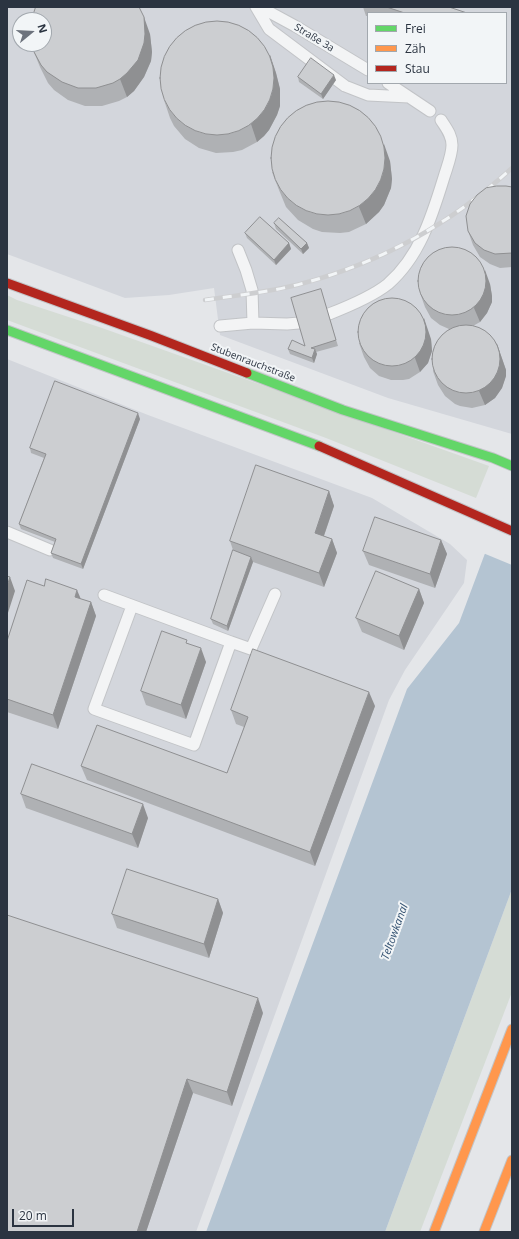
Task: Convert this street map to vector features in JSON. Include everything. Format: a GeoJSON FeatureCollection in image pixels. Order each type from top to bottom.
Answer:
{"type":"FeatureCollection","features":[{"type":"Feature","properties":{"kind":"main road","name":"Stubenrauchstraße"},"geometry":{"type":"LineString","coordinates":[[7,283],[152,336],[343,410],[493,458],[512,466]]}},
{"type":"Feature","properties":{"kind":"main road"},"geometry":{"type":"LineString","coordinates":[[7,330],[319,446],[512,530]]}},
{"type":"Feature","properties":{"kind":"main road"},"geometry":{"type":"LineString","coordinates":[[434,1232],[512,1030]]}},
{"type":"Feature","properties":{"kind":"main road"},"geometry":{"type":"LineString","coordinates":[[484,1232],[512,1160]]}},
{"type":"Feature","properties":{"kind":"lane"},"geometry":{"type":"LineString","coordinates":[[256,7],[269,29],[345,86],[368,95],[409,97]]}},
{"type":"Feature","properties":{"kind":"lane","name":"Straße 3a"},"geometry":{"type":"LineString","coordinates":[[260,7],[295,26],[367,69]]}},
{"type":"Feature","properties":{"kind":"lane"},"geometry":{"type":"LineString","coordinates":[[390,84],[430,111]]}},
{"type":"Feature","properties":{"kind":"lane"},"geometry":{"type":"LineString","coordinates":[[328,314],[354,304],[387,284],[407,264],[425,233],[450,158],[452,145],[450,132],[441,120]]}},
{"type":"Feature","properties":{"kind":"lane"},"geometry":{"type":"LineString","coordinates":[[238,250],[246,270],[252,293],[253,323]]}},
{"type":"Feature","properties":{"kind":"lane"},"geometry":{"type":"LineString","coordinates":[[220,326],[253,323],[299,323]]}},
{"type":"Feature","properties":{"kind":"lane"},"geometry":{"type":"LineString","coordinates":[[7,532],[50,550]]}},
{"type":"Feature","properties":{"kind":"lane"},"geometry":{"type":"LineString","coordinates":[[104,595],[252,649],[275,594]]}},
{"type":"Feature","properties":{"kind":"lane"},"geometry":{"type":"LineString","coordinates":[[132,606],[94,709],[194,745],[231,642]]}},
{"type":"Feature","properties":{"kind":"shaded area"},"geometry":{"type":"Polygon","coordinates":[[[8,7],[512,7],[512,434],[388,398],[220,335],[214,288],[169,295],[125,298],[7,254],[8,7]]]}},
{"type":"Feature","properties":{"kind":"shaded area"},"geometry":{"type":"Polygon","coordinates":[[[7,295],[17,300],[102,328],[489,466],[476,498],[326,438],[7,320],[7,295]]]}},
{"type":"Feature","properties":{"kind":"shaded area"},"geometry":{"type":"Polygon","coordinates":[[[7,359],[148,415],[372,498],[450,544],[467,560],[464,583],[405,670],[389,700],[196,1232],[7,1232],[7,359]]]}},
{"type":"Feature","properties":{"kind":"shaded area"},"geometry":{"type":"Polygon","coordinates":[[[512,889],[512,992],[420,1232],[385,1232],[512,889]]]}},
{"type":"Feature","properties":{"kind":"water","name":"Teltowkanal"},"geometry":{"type":"Polygon","coordinates":[[[512,481],[512,889],[385,1232],[206,1232],[407,689],[459,623],[512,481]]]}},
{"type":"Feature","properties":{"kind":"pier"},"geometry":{"type":"Polygon","coordinates":[[[512,479],[512,565],[483,553],[510,480],[512,479]]]}},
{"type":"Feature","properties":{"kind":"building"},"geometry":{"type":"Polygon","coordinates":[[[36,7],[139,7],[144,17],[145,34],[144,43],[138,60],[120,79],[113,83],[96,88],[78,88],[62,82],[47,72],[41,65],[34,52],[52,52],[52,12],[34,12],[36,7]]]}},
{"type":"Feature","properties":{"kind":"building"},"geometry":{"type":"Polygon","coordinates":[[[387,7],[449,7],[464,12],[402,12],[387,7]]]}},
{"type":"Feature","properties":{"kind":"building"},"geometry":{"type":"Polygon","coordinates":[[[217,21],[239,25],[258,37],[270,56],[274,78],[270,100],[258,119],[239,131],[217,135],[195,131],[176,119],[164,100],[160,78],[164,56],[176,37],[195,25],[217,21]]]}},
{"type":"Feature","properties":{"kind":"building"},"geometry":{"type":"Polygon","coordinates":[[[311,58],[334,75],[321,94],[298,77],[311,58]]]}},
{"type":"Feature","properties":{"kind":"building"},"geometry":{"type":"Polygon","coordinates":[[[328,101],[350,105],[369,117],[381,136],[385,158],[381,180],[369,199],[350,211],[328,215],[306,211],[287,199],[275,180],[271,158],[275,136],[287,117],[306,105],[328,101]]]}},
{"type":"Feature","properties":{"kind":"building"},"geometry":{"type":"Polygon","coordinates":[[[497,186],[512,187],[512,253],[495,254],[484,250],[475,243],[468,231],[466,216],[470,204],[477,195],[486,188],[497,186]]]}},
{"type":"Feature","properties":{"kind":"building"},"geometry":{"type":"Polygon","coordinates":[[[260,217],[289,243],[274,260],[245,233],[260,217]]]}},
{"type":"Feature","properties":{"kind":"building"},"geometry":{"type":"Polygon","coordinates":[[[279,218],[307,243],[301,249],[274,223],[279,218]]]}},
{"type":"Feature","properties":{"kind":"building"},"geometry":{"type":"Polygon","coordinates":[[[445,247],[459,247],[471,253],[480,262],[486,274],[484,294],[476,305],[465,313],[459,315],[445,315],[439,313],[428,305],[420,294],[418,288],[418,274],[420,268],[428,257],[439,249],[445,247]]]}},
{"type":"Feature","properties":{"kind":"building"},"geometry":{"type":"Polygon","coordinates":[[[321,289],[336,340],[311,348],[315,349],[312,358],[288,349],[292,340],[305,346],[291,298],[321,289]]]}},
{"type":"Feature","properties":{"kind":"building"},"geometry":{"type":"Polygon","coordinates":[[[385,298],[399,298],[411,303],[421,313],[426,325],[426,339],[421,351],[411,361],[399,366],[385,366],[373,361],[363,351],[358,339],[358,325],[363,313],[373,303],[385,298]]]}},
{"type":"Feature","properties":{"kind":"building"},"geometry":{"type":"Polygon","coordinates":[[[459,325],[473,325],[485,331],[494,340],[500,352],[498,372],[490,383],[479,391],[473,393],[459,393],[453,391],[442,383],[434,372],[432,366],[432,352],[434,346],[442,335],[453,327],[459,325]]]}},
{"type":"Feature","properties":{"kind":"building"},"geometry":{"type":"Polygon","coordinates":[[[55,381],[138,413],[81,564],[51,553],[56,539],[19,524],[46,454],[30,448],[55,381]]]}},
{"type":"Feature","properties":{"kind":"building"},"geometry":{"type":"Polygon","coordinates":[[[256,465],[329,491],[315,533],[332,539],[319,573],[230,541],[256,465]]]}},
{"type":"Feature","properties":{"kind":"building"},"geometry":{"type":"Polygon","coordinates":[[[375,517],[441,540],[430,574],[363,551],[375,517]]]}},
{"type":"Feature","properties":{"kind":"building"},"geometry":{"type":"Polygon","coordinates":[[[233,550],[251,557],[227,626],[211,619],[233,550]]]}},
{"type":"Feature","properties":{"kind":"building"},"geometry":{"type":"Polygon","coordinates":[[[376,571],[419,589],[399,636],[356,618],[376,571]]]}},
{"type":"Feature","properties":{"kind":"building"},"geometry":{"type":"Polygon","coordinates":[[[7,576],[10,577],[7,586],[7,576]]]}},
{"type":"Feature","properties":{"kind":"building"},"geometry":{"type":"Polygon","coordinates":[[[46,579],[77,590],[75,597],[91,602],[53,715],[7,699],[7,641],[27,580],[44,586],[46,579]]]}},
{"type":"Feature","properties":{"kind":"building"},"geometry":{"type":"Polygon","coordinates":[[[162,631],[187,640],[186,643],[201,648],[181,705],[141,691],[162,631]]]}},
{"type":"Feature","properties":{"kind":"building"},"geometry":{"type":"Polygon","coordinates":[[[253,649],[369,692],[310,852],[81,766],[97,725],[227,773],[248,717],[231,710],[253,649]]]}},
{"type":"Feature","properties":{"kind":"building"},"geometry":{"type":"Polygon","coordinates":[[[32,764],[143,804],[132,834],[21,794],[32,764]]]}},
{"type":"Feature","properties":{"kind":"building"},"geometry":{"type":"Polygon","coordinates":[[[127,869],[218,899],[204,944],[112,914],[127,869]]]}},
{"type":"Feature","properties":{"kind":"building"},"geometry":{"type":"Polygon","coordinates":[[[7,915],[258,998],[227,1092],[187,1079],[137,1232],[7,1232],[7,915]]]}},
{"type":"Feature","properties":{"kind":"railway"},"geometry":{"type":"LineString","coordinates":[[205,300],[267,291],[304,283],[361,264],[389,252],[441,223],[466,206],[512,168]]}},
{"type":"Feature","properties":{"kind":"traffic: fast"},"geometry":{"type":"LineString","coordinates":[[7,330],[319,446]]}},
{"type":"Feature","properties":{"kind":"traffic: fast"},"geometry":{"type":"LineString","coordinates":[[247,373],[343,410],[493,458],[512,466]]}},
{"type":"Feature","properties":{"kind":"traffic: slow"},"geometry":{"type":"LineString","coordinates":[[434,1232],[512,1029]]}},
{"type":"Feature","properties":{"kind":"traffic: slow"},"geometry":{"type":"LineString","coordinates":[[484,1232],[512,1160]]}},
{"type":"Feature","properties":{"kind":"traffic: jam"},"geometry":{"type":"LineString","coordinates":[[7,283],[152,336],[247,373]]}},
{"type":"Feature","properties":{"kind":"traffic: jam"},"geometry":{"type":"LineString","coordinates":[[319,446],[512,531]]}}]}
